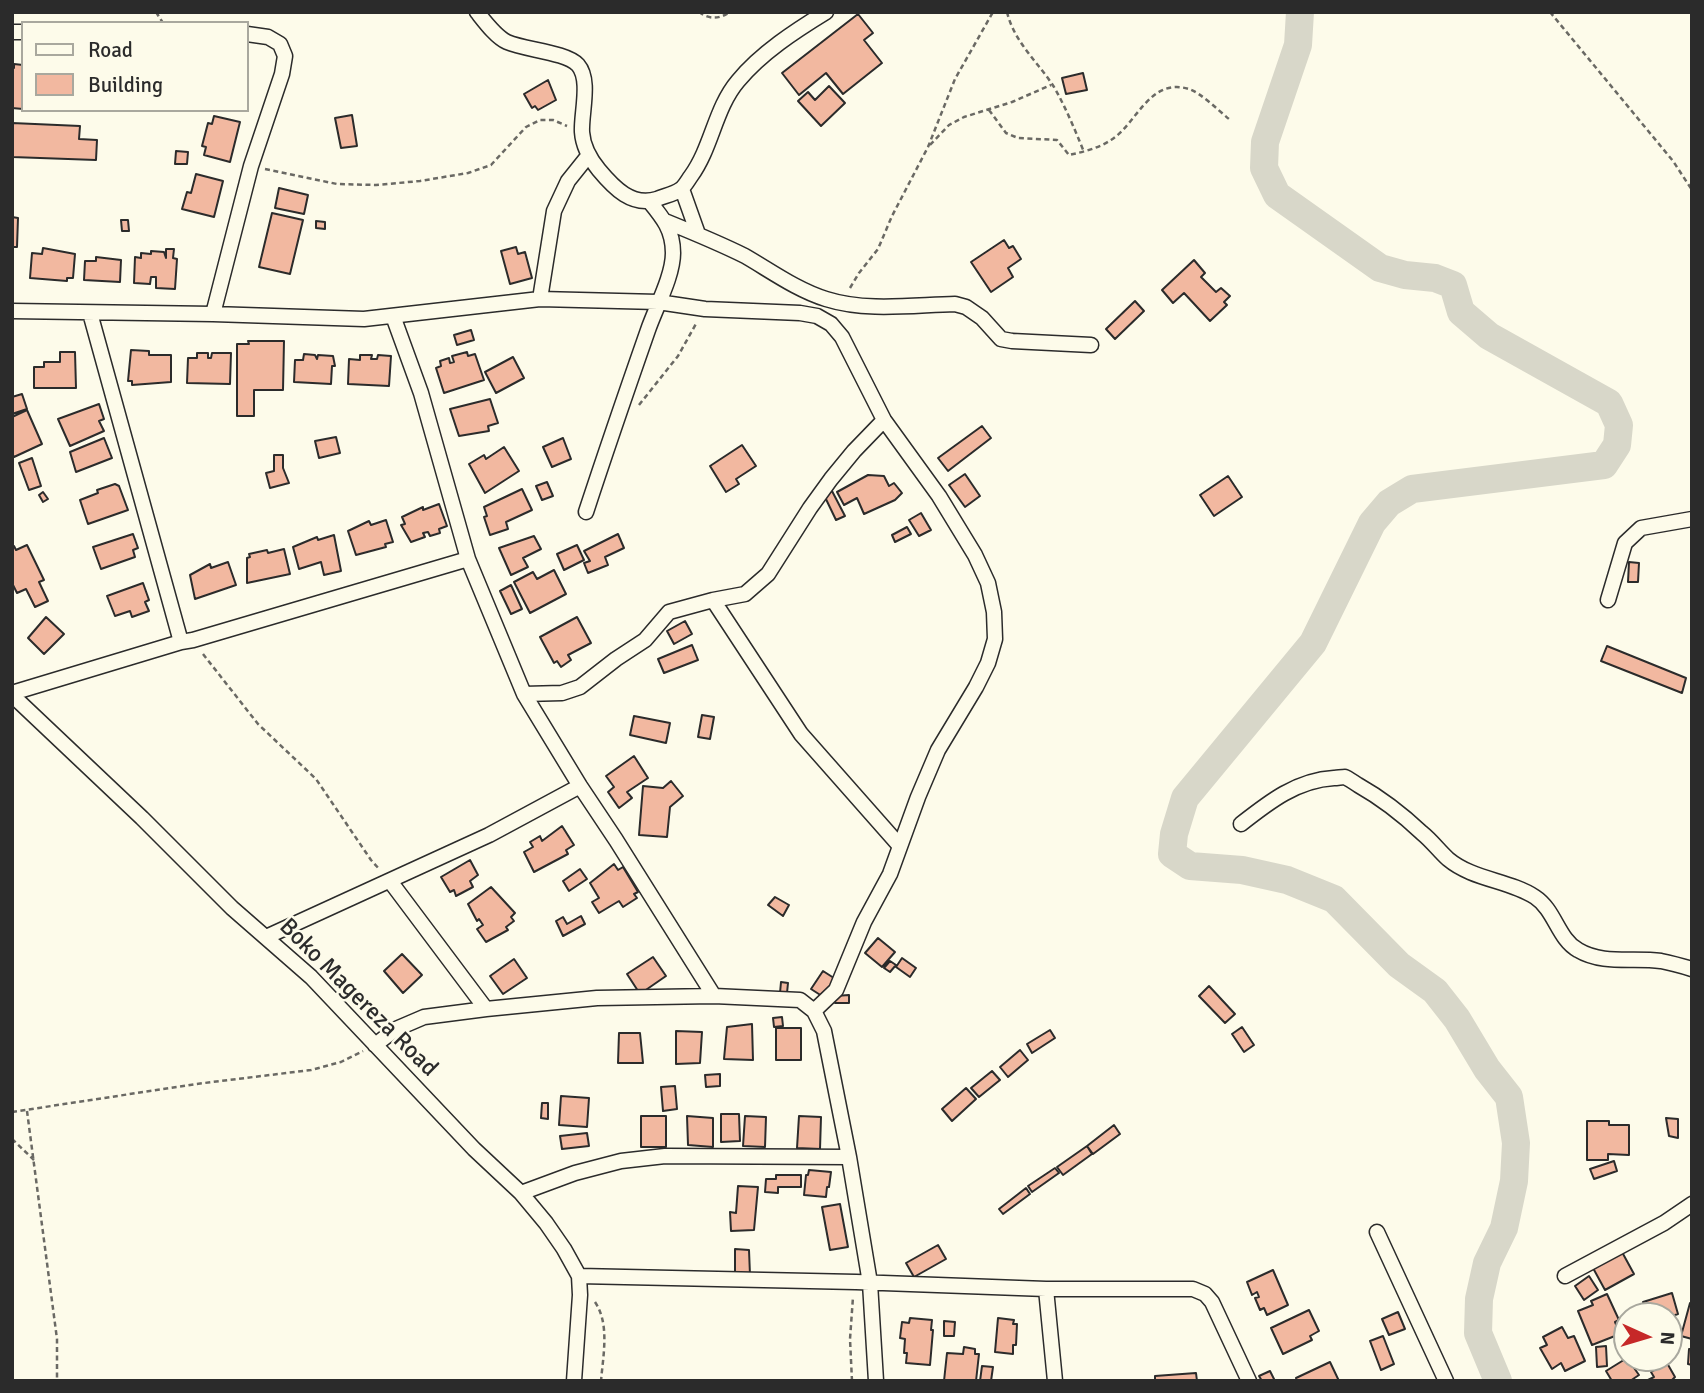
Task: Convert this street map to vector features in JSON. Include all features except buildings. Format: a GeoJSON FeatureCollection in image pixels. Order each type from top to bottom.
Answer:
{"type":"FeatureCollection","features":[{"type":"Feature","properties":{"kind":"street"},"geometry":{"type":"LineString","coordinates":[[477,12],[506,41],[576,62],[584,73],[582,134],[588,156],[619,191],[634,200],[649,201],[682,189],[702,158],[724,105],[737,82],[787,37],[826,12]]}},
{"type":"Feature","properties":{"kind":"street"},"geometry":{"type":"LineString","coordinates":[[213,313],[251,166],[282,74],[285,57],[280,44],[274,40],[248,34]]}},
{"type":"Feature","properties":{"kind":"street"},"geometry":{"type":"LineString","coordinates":[[540,299],[554,211],[568,181],[588,156]]}},
{"type":"Feature","properties":{"kind":"street"},"geometry":{"type":"LineString","coordinates":[[682,189],[698,234]]}},
{"type":"Feature","properties":{"kind":"street"},"geometry":{"type":"LineString","coordinates":[[586,512],[610,436],[668,278],[673,256],[672,239],[666,221],[649,201]]}},
{"type":"Feature","properties":{"kind":"street"},"geometry":{"type":"LineString","coordinates":[[666,221],[745,257],[824,299],[870,306],[955,304],[966,307],[982,318],[1001,339],[1091,345]]}},
{"type":"Feature","properties":{"kind":"street"},"geometry":{"type":"LineString","coordinates":[[12,311],[213,313],[364,319],[540,299],[658,302],[705,309],[800,313],[817,316],[831,324],[842,337],[884,420],[939,496],[975,555],[988,583],[994,612],[995,639],[988,663],[976,687],[938,750],[890,874],[864,922],[836,990],[814,1011]]}},
{"type":"Feature","properties":{"kind":"street"},"geometry":{"type":"LineString","coordinates":[[90,313],[187,641]]}},
{"type":"Feature","properties":{"kind":"street"},"geometry":{"type":"LineString","coordinates":[[393,316],[421,393],[468,559],[524,694],[714,996]]}},
{"type":"Feature","properties":{"kind":"street"},"geometry":{"type":"LineString","coordinates":[[524,694],[562,693],[580,687],[645,640],[669,612],[746,594],[768,574],[831,479],[884,420]]}},
{"type":"Feature","properties":{"kind":"street"},"geometry":{"type":"LineString","coordinates":[[1608,600],[1625,543],[1641,528],[1692,519]]}},
{"type":"Feature","properties":{"kind":"street"},"geometry":{"type":"LineString","coordinates":[[12,694],[468,559]]}},
{"type":"Feature","properties":{"kind":"street"},"geometry":{"type":"LineString","coordinates":[[713,600],[801,734],[899,845]]}},
{"type":"Feature","properties":{"kind":"street","name":"Boko Magereza Road"},"geometry":{"type":"LineString","coordinates":[[12,694],[232,908],[310,977],[474,1149],[521,1193],[546,1223],[579,1276],[574,1381]]}},
{"type":"Feature","properties":{"kind":"street"},"geometry":{"type":"LineString","coordinates":[[1241,824],[1271,801],[1299,785],[1320,779],[1345,777],[1367,790],[1425,834],[1448,860],[1467,871],[1536,898],[1551,913],[1574,949],[1591,957],[1660,961],[1692,969]]}},
{"type":"Feature","properties":{"kind":"street"},"geometry":{"type":"LineString","coordinates":[[266,937],[489,835],[580,786]]}},
{"type":"Feature","properties":{"kind":"street"},"geometry":{"type":"LineString","coordinates":[[390,881],[486,1009]]}},
{"type":"Feature","properties":{"kind":"street"},"geometry":{"type":"LineString","coordinates":[[376,1045],[396,1029],[424,1017],[486,1009],[597,998],[714,996],[800,1000],[814,1011],[824,1031],[849,1157],[876,1381]]}},
{"type":"Feature","properties":{"kind":"street"},"geometry":{"type":"LineString","coordinates":[[521,1193],[575,1173],[621,1161],[665,1156],[849,1157]]}},
{"type":"Feature","properties":{"kind":"street"},"geometry":{"type":"LineString","coordinates":[[1565,1276],[1664,1223],[1692,1204]]}},
{"type":"Feature","properties":{"kind":"street"},"geometry":{"type":"LineString","coordinates":[[1377,1232],[1446,1381]]}},
{"type":"Feature","properties":{"kind":"street"},"geometry":{"type":"LineString","coordinates":[[579,1276],[1046,1289],[1193,1289],[1205,1294],[1212,1302],[1249,1381]]}},
{"type":"Feature","properties":{"kind":"street"},"geometry":{"type":"LineString","coordinates":[[1046,1289],[1055,1381]]}},
{"type":"Feature","properties":{"kind":"path"},"geometry":{"type":"LineString","coordinates":[[699,12],[714,19],[730,12]]}},
{"type":"Feature","properties":{"kind":"path"},"geometry":{"type":"LineString","coordinates":[[841,303],[859,273],[878,249],[928,147],[955,79],[993,12]]}},
{"type":"Feature","properties":{"kind":"path"},"geometry":{"type":"LineString","coordinates":[[1007,12],[1018,40],[1052,84],[1066,109],[1084,152]]}},
{"type":"Feature","properties":{"kind":"path"},"geometry":{"type":"LineString","coordinates":[[1550,12],[1673,161],[1692,190]]}},
{"type":"Feature","properties":{"kind":"path"},"geometry":{"type":"LineString","coordinates":[[928,147],[949,125],[964,117],[1012,102],[1052,84]]}},
{"type":"Feature","properties":{"kind":"path"},"geometry":{"type":"LineString","coordinates":[[989,110],[1006,133],[1018,138],[1057,140],[1069,155],[1084,152],[1112,140],[1154,95],[1172,86],[1191,90],[1229,118]]}},
{"type":"Feature","properties":{"kind":"path"},"geometry":{"type":"LineString","coordinates":[[251,166],[337,184],[409,182],[468,173],[491,165],[526,127],[540,120],[553,120],[582,134]]}},
{"type":"Feature","properties":{"kind":"path"},"geometry":{"type":"LineString","coordinates":[[639,405],[678,356],[705,309]]}},
{"type":"Feature","properties":{"kind":"path"},"geometry":{"type":"LineString","coordinates":[[187,641],[258,724],[316,779],[371,860],[390,881]]}},
{"type":"Feature","properties":{"kind":"path"},"geometry":{"type":"LineString","coordinates":[[12,1112],[196,1084],[311,1070],[341,1062],[376,1045]]}},
{"type":"Feature","properties":{"kind":"path"},"geometry":{"type":"LineString","coordinates":[[27,1111],[57,1339],[57,1381]]}},
{"type":"Feature","properties":{"kind":"path"},"geometry":{"type":"LineString","coordinates":[[12,1139],[34,1160]]}},
{"type":"Feature","properties":{"kind":"path"},"geometry":{"type":"LineString","coordinates":[[852,1381],[851,1306],[863,1282]]}},
{"type":"Feature","properties":{"kind":"path"},"geometry":{"type":"LineString","coordinates":[[580,1295],[596,1302],[600,1310],[604,1338],[601,1381]]}},
{"type":"Feature","properties":{"kind":"waterway"},"geometry":{"type":"LineString","coordinates":[[1300,12],[1298,45],[1265,142],[1264,168],[1277,195],[1380,268],[1405,275],[1435,278],[1453,285],[1461,312],[1489,336],[1609,403],[1619,425],[1617,445],[1604,465],[1412,489],[1389,503],[1372,523],[1313,643],[1185,798],[1174,834],[1172,854],[1190,866],[1242,870],[1287,880],[1334,899],[1399,965],[1435,991],[1509,1097],[1516,1143],[1514,1181],[1504,1228],[1487,1263],[1479,1299],[1478,1333],[1498,1381]]}}]}
